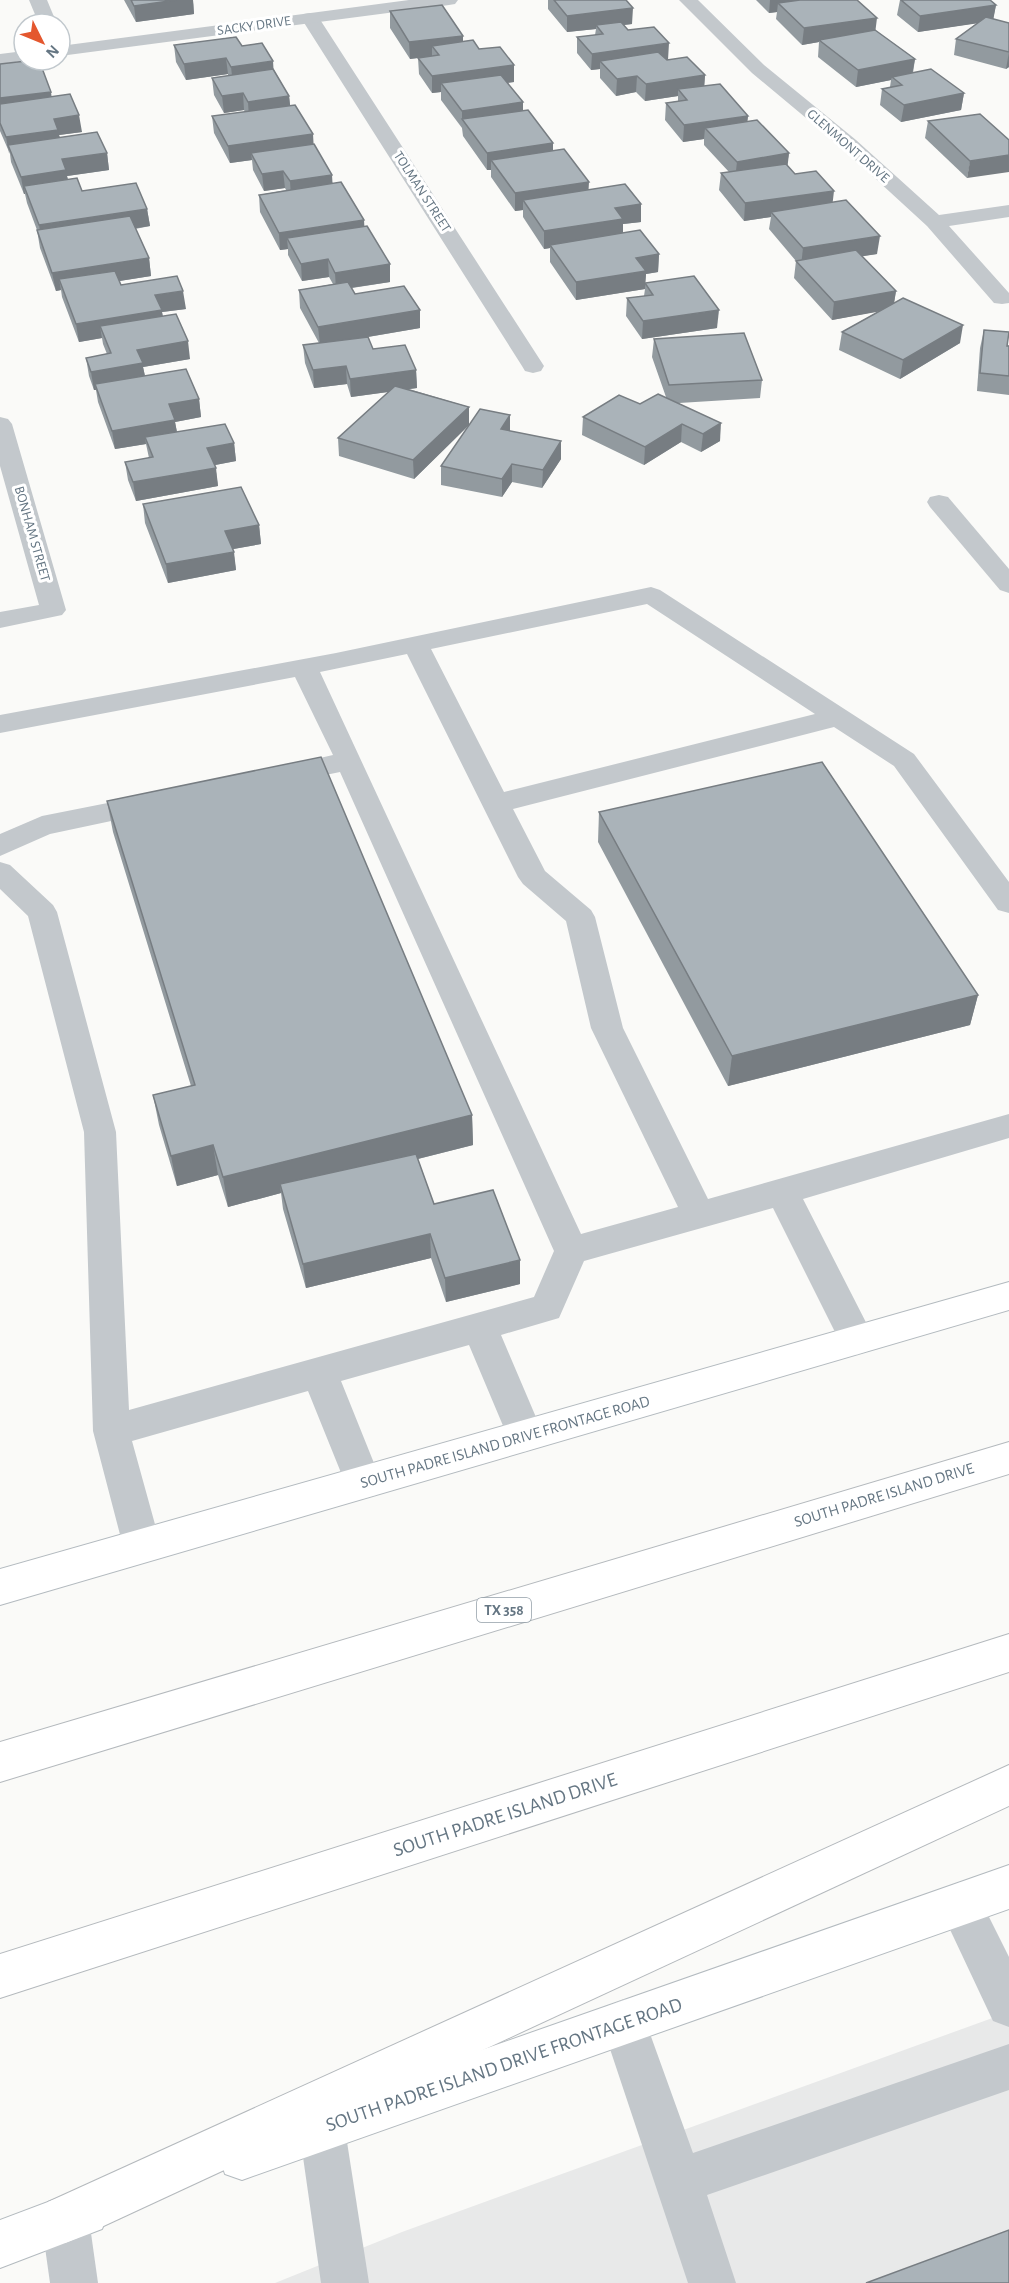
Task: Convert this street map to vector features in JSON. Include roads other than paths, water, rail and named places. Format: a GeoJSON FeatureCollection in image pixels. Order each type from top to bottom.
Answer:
{"type":"FeatureCollection","features":[{"type":"Feature","properties":{"kind":"main road","name":"SOUTH PADRE ISLAND DRIVE FRONTAGE ROAD"},"geometry":{"type":"LineString","coordinates":[[0,1587],[1009,1296]]}},
{"type":"Feature","properties":{"kind":"main road","name":"SOUTH PADRE ISLAND DRIVE"},"geometry":{"type":"LineString","coordinates":[[0,1762],[1009,1458]]}},
{"type":"Feature","properties":{"kind":"main road","name":"SOUTH PADRE ISLAND DRIVE"},"geometry":{"type":"LineString","coordinates":[[0,1976],[1009,1653]]}},
{"type":"Feature","properties":{"kind":"main road"},"geometry":{"type":"LineString","coordinates":[[65,2219],[1009,1785]]}},
{"type":"Feature","properties":{"kind":"main road","name":"SOUTH PADRE ISLAND DRIVE FRONTAGE ROAD"},"geometry":{"type":"LineString","coordinates":[[0,2244],[65,2219],[1009,1887]]}},
{"type":"Feature","properties":{"kind":"street","name":"SACKY DRIVE"},"geometry":{"type":"LineString","coordinates":[[72,49],[449,0]]}},
{"type":"Feature","properties":{"kind":"street","name":"GLENMONT DRIVE"},"geometry":{"type":"LineString","coordinates":[[688,0],[758,69],[849,144],[934,222],[1002,298]]}},
{"type":"Feature","properties":{"kind":"street","name":"TOLMAN STREET"},"geometry":{"type":"LineString","coordinates":[[310,18],[533,366]]}},
{"type":"Feature","properties":{"kind":"street"},"geometry":{"type":"LineString","coordinates":[[934,222],[1009,211]]}},
{"type":"Feature","properties":{"kind":"street","name":"BONHAM STREET"},"geometry":{"type":"LineString","coordinates":[[0,424],[53,610],[0,620]]}},
{"type":"Feature","properties":{"kind":"street"},"geometry":{"type":"LineString","coordinates":[[939,502],[1009,585]]}},
{"type":"Feature","properties":{"kind":"street"},"geometry":{"type":"LineString","coordinates":[[0,724],[304,667],[651,595],[904,760],[1009,903]]}},
{"type":"Feature","properties":{"kind":"street"},"geometry":{"type":"LineString","coordinates":[[415,644],[533,877],[580,917],[607,1028],[699,1215]]}},
{"type":"Feature","properties":{"kind":"street"},"geometry":{"type":"LineString","coordinates":[[111,1431],[547,1308],[571,1251],[349,761],[304,667]]}},
{"type":"Feature","properties":{"kind":"street"},"geometry":{"type":"LineString","coordinates":[[495,804],[838,717]]}},
{"type":"Feature","properties":{"kind":"street"},"geometry":{"type":"LineString","coordinates":[[258,780],[349,761]]}},
{"type":"Feature","properties":{"kind":"street"},"geometry":{"type":"LineString","coordinates":[[0,846],[42,826],[178,797]]}},
{"type":"Feature","properties":{"kind":"street"},"geometry":{"type":"LineString","coordinates":[[0,872],[42,912],[100,1132],[111,1431],[142,1546]]}},
{"type":"Feature","properties":{"kind":"street"},"geometry":{"type":"LineString","coordinates":[[571,1251],[1009,1126]]}},
{"type":"Feature","properties":{"kind":"street"},"geometry":{"type":"LineString","coordinates":[[782,1192],[857,1340]]}},
{"type":"Feature","properties":{"kind":"street"},"geometry":{"type":"LineString","coordinates":[[480,1327],[525,1436]]}},
{"type":"Feature","properties":{"kind":"street"},"geometry":{"type":"LineString","coordinates":[[319,1371],[363,1483]]}},
{"type":"Feature","properties":{"kind":"street"},"geometry":{"type":"LineString","coordinates":[[960,1904],[1009,2005]]}},
{"type":"Feature","properties":{"kind":"street"},"geometry":{"type":"LineString","coordinates":[[624,2022],[712,2283]]}},
{"type":"Feature","properties":{"kind":"street"},"geometry":{"type":"LineString","coordinates":[[679,2181],[1009,2067]]}},
{"type":"Feature","properties":{"kind":"street"},"geometry":{"type":"LineString","coordinates":[[322,2129],[345,2283]]}},
{"type":"Feature","properties":{"kind":"street"},"geometry":{"type":"LineString","coordinates":[[65,2219],[74,2283]]}}]}
